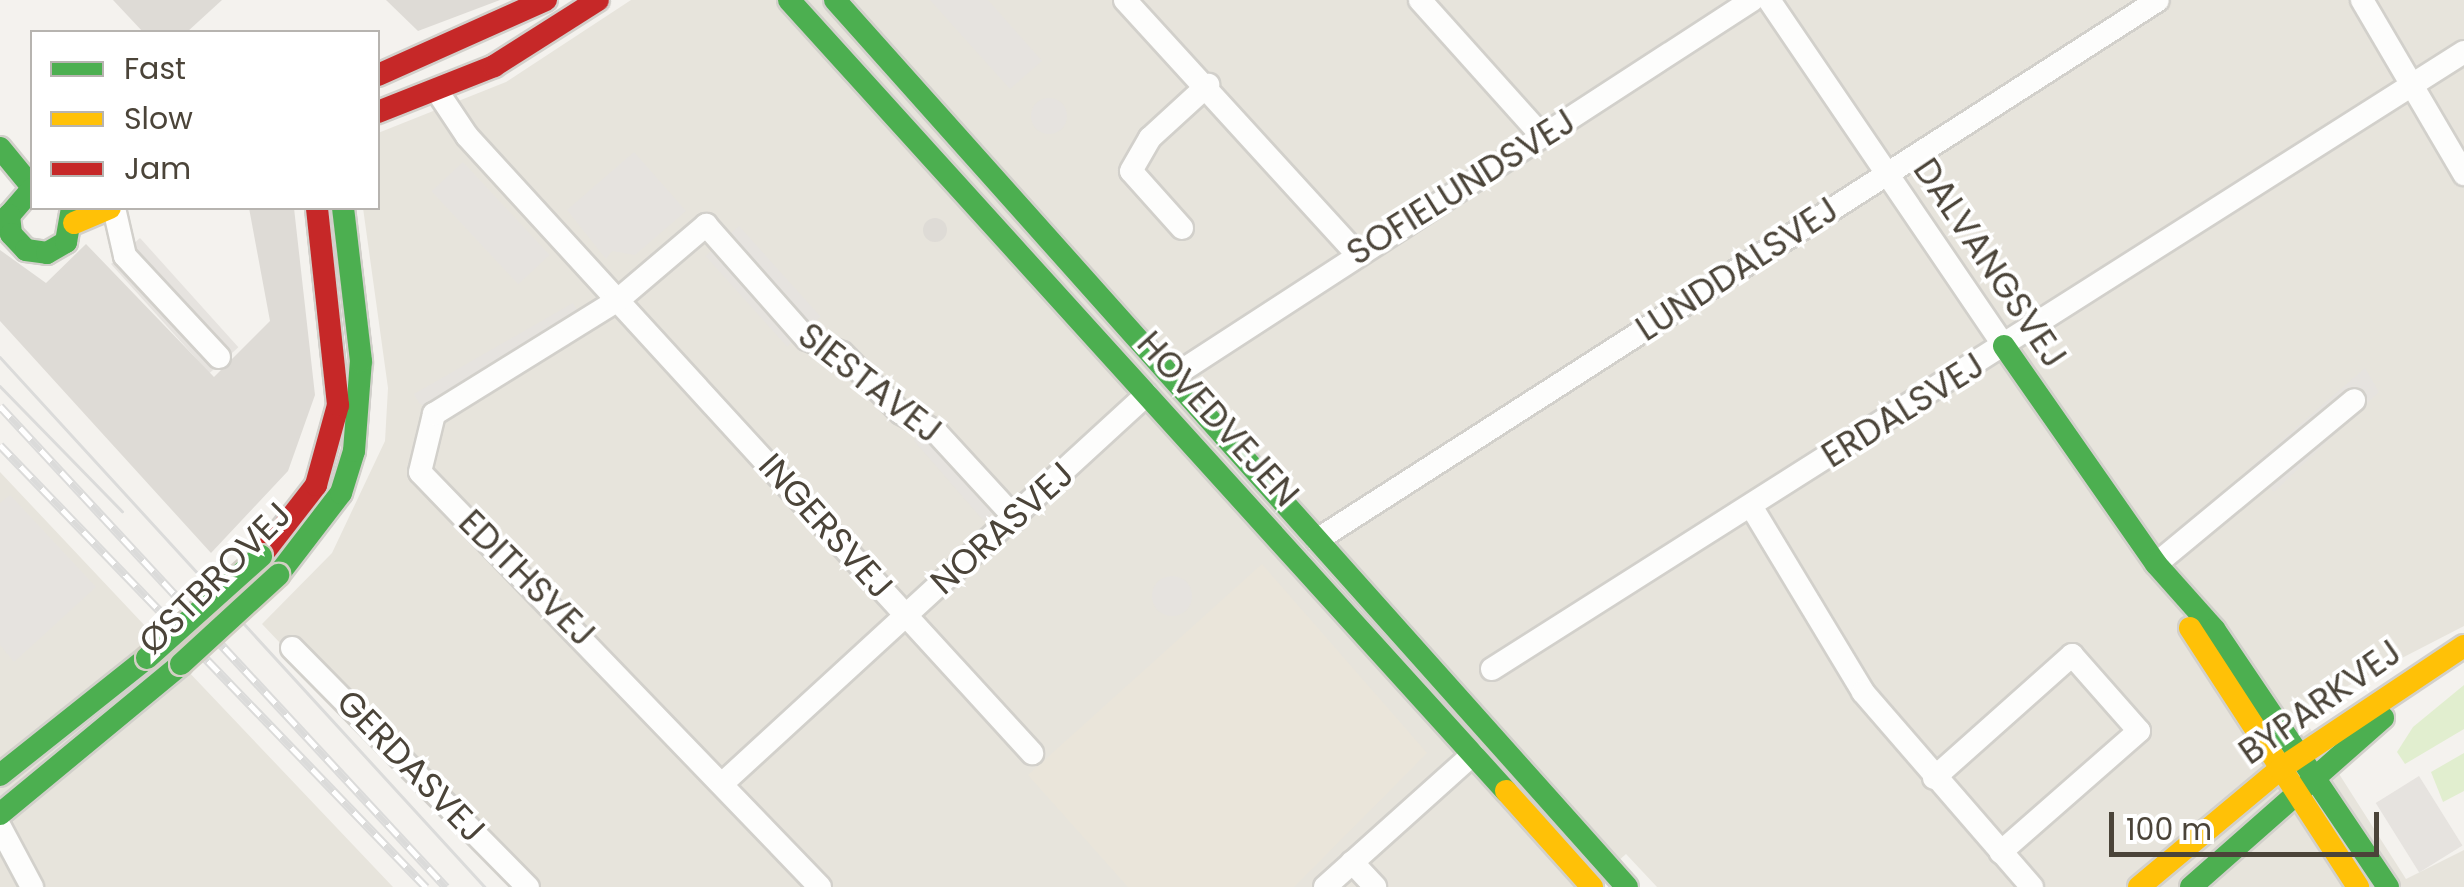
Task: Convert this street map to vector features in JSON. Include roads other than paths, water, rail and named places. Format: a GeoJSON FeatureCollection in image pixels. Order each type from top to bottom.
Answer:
{"type":"FeatureCollection","features":[{"type":"Feature","properties":{"kind":"street"},"geometry":{"type":"LineString","coordinates":[[380,74],[546,0]]}},
{"type":"Feature","properties":{"kind":"street"},"geometry":{"type":"LineString","coordinates":[[380,111],[437,92],[520,52],[598,0]]}},
{"type":"Feature","properties":{"kind":"street","name":"HOVEDVEJEN"},"geometry":{"type":"LineString","coordinates":[[789,0],[1592,887]]}},
{"type":"Feature","properties":{"kind":"street","name":"HOVEDVEJEN"},"geometry":{"type":"LineString","coordinates":[[835,0],[1626,887]]}},
{"type":"Feature","properties":{"kind":"street"},"geometry":{"type":"LineString","coordinates":[[1125,0],[1208,85],[1357,254]]}},
{"type":"Feature","properties":{"kind":"street"},"geometry":{"type":"LineString","coordinates":[[1420,0],[1542,136]]}},
{"type":"Feature","properties":{"kind":"street","name":"SOFIELUNDSVEJ"},"geometry":{"type":"LineString","coordinates":[[1172,376],[1752,0]]}},
{"type":"Feature","properties":{"kind":"street","name":"DALVANGSVEJ"},"geometry":{"type":"LineString","coordinates":[[1769,0],[2156,564],[2280,769],[2358,887]]}},
{"type":"Feature","properties":{"kind":"street","name":"LUNDDALSVEJ"},"geometry":{"type":"LineString","coordinates":[[1317,540],[2158,0]]}},
{"type":"Feature","properties":{"kind":"street"},"geometry":{"type":"LineString","coordinates":[[2362,0],[2464,174]]}},
{"type":"Feature","properties":{"kind":"street","name":"ERDALSVEJ"},"geometry":{"type":"LineString","coordinates":[[1492,670],[2464,52]]}},
{"type":"Feature","properties":{"kind":"street"},"geometry":{"type":"LineString","coordinates":[[1182,228],[1131,171],[1150,138],[1208,85]]}},
{"type":"Feature","properties":{"kind":"street"},"geometry":{"type":"LineString","coordinates":[[437,92],[454,122],[618,300]]}},
{"type":"Feature","properties":{"kind":"street"},"geometry":{"type":"LineString","coordinates":[[0,148],[27,191]]}},
{"type":"Feature","properties":{"kind":"street"},"geometry":{"type":"LineString","coordinates":[[0,172],[27,191]]}},
{"type":"Feature","properties":{"kind":"street"},"geometry":{"type":"LineString","coordinates":[[27,191],[10,230],[26,250],[54,251],[73,215],[101,210]]}},
{"type":"Feature","properties":{"kind":"street"},"geometry":{"type":"LineString","coordinates":[[113,210],[126,256],[219,357]]}},
{"type":"Feature","properties":{"kind":"street","name":"ØSTBROVEJ"},"geometry":{"type":"LineString","coordinates":[[0,775],[146,658],[261,556],[316,485],[338,405],[317,210]]}},
{"type":"Feature","properties":{"kind":"street","name":"ØSTBROVEJ"},"geometry":{"type":"LineString","coordinates":[[0,814],[165,678],[278,576],[340,493],[354,451],[362,360],[343,210]]}},
{"type":"Feature","properties":{"kind":"street","name":"SIESTAVEJ"},"geometry":{"type":"LineString","coordinates":[[618,300],[706,225],[807,339],[842,353],[908,418],[936,432],[1016,519]]}},
{"type":"Feature","properties":{"kind":"street","name":"INGERSVEJ"},"geometry":{"type":"LineString","coordinates":[[618,300],[1032,753]]}},
{"type":"Feature","properties":{"kind":"street","name":"EDITHSVEJ"},"geometry":{"type":"LineString","coordinates":[[618,300],[434,414],[420,472],[820,887]]}},
{"type":"Feature","properties":{"kind":"street"},"geometry":{"type":"LineString","coordinates":[[1147,394],[1170,396],[1297,518]]}},
{"type":"Feature","properties":{"kind":"street","name":"NORASVEJ"},"geometry":{"type":"LineString","coordinates":[[723,783],[906,614],[1016,519],[1147,394]]}},
{"type":"Feature","properties":{"kind":"street"},"geometry":{"type":"LineString","coordinates":[[2156,564],[2354,400]]}},
{"type":"Feature","properties":{"kind":"street"},"geometry":{"type":"LineString","coordinates":[[1751,506],[1863,692],[2032,887]]}},
{"type":"Feature","properties":{"kind":"street","name":"DALVANGSVEJ"},"geometry":{"type":"LineString","coordinates":[[2156,564],[2214,629],[2302,754],[2388,887]]}},
{"type":"Feature","properties":{"kind":"street","name":"GERDASVEJ"},"geometry":{"type":"LineString","coordinates":[[292,648],[528,887]]}},
{"type":"Feature","properties":{"kind":"street","name":"BYPARKVEJ"},"geometry":{"type":"LineString","coordinates":[[2138,887],[2280,769],[2457,650]]}},
{"type":"Feature","properties":{"kind":"street","name":"BYPARKVEJ"},"geometry":{"type":"LineString","coordinates":[[2190,887],[2318,778],[2457,650]]}},
{"type":"Feature","properties":{"kind":"street"},"geometry":{"type":"LineString","coordinates":[[1934,778],[2072,656],[2138,730],[2001,852]]}},
{"type":"Feature","properties":{"kind":"street"},"geometry":{"type":"LineString","coordinates":[[1325,887],[1473,754]]}},
{"type":"Feature","properties":{"kind":"street"},"geometry":{"type":"LineString","coordinates":[[0,828],[32,887]]}},
{"type":"Feature","properties":{"kind":"street"},"geometry":{"type":"LineString","coordinates":[[1352,862],[1375,887]]}},
{"type":"Feature","properties":{"kind":"tram line"},"geometry":{"type":"LineString","coordinates":[[0,357],[485,887]]}},
{"type":"Feature","properties":{"kind":"tram line"},"geometry":{"type":"LineString","coordinates":[[0,386],[122,511]]}},
{"type":"Feature","properties":{"kind":"railway"},"geometry":{"type":"LineString","coordinates":[[0,406],[446,887]]}},
{"type":"Feature","properties":{"kind":"railway"},"geometry":{"type":"LineString","coordinates":[[0,445],[426,887]]}}]}
